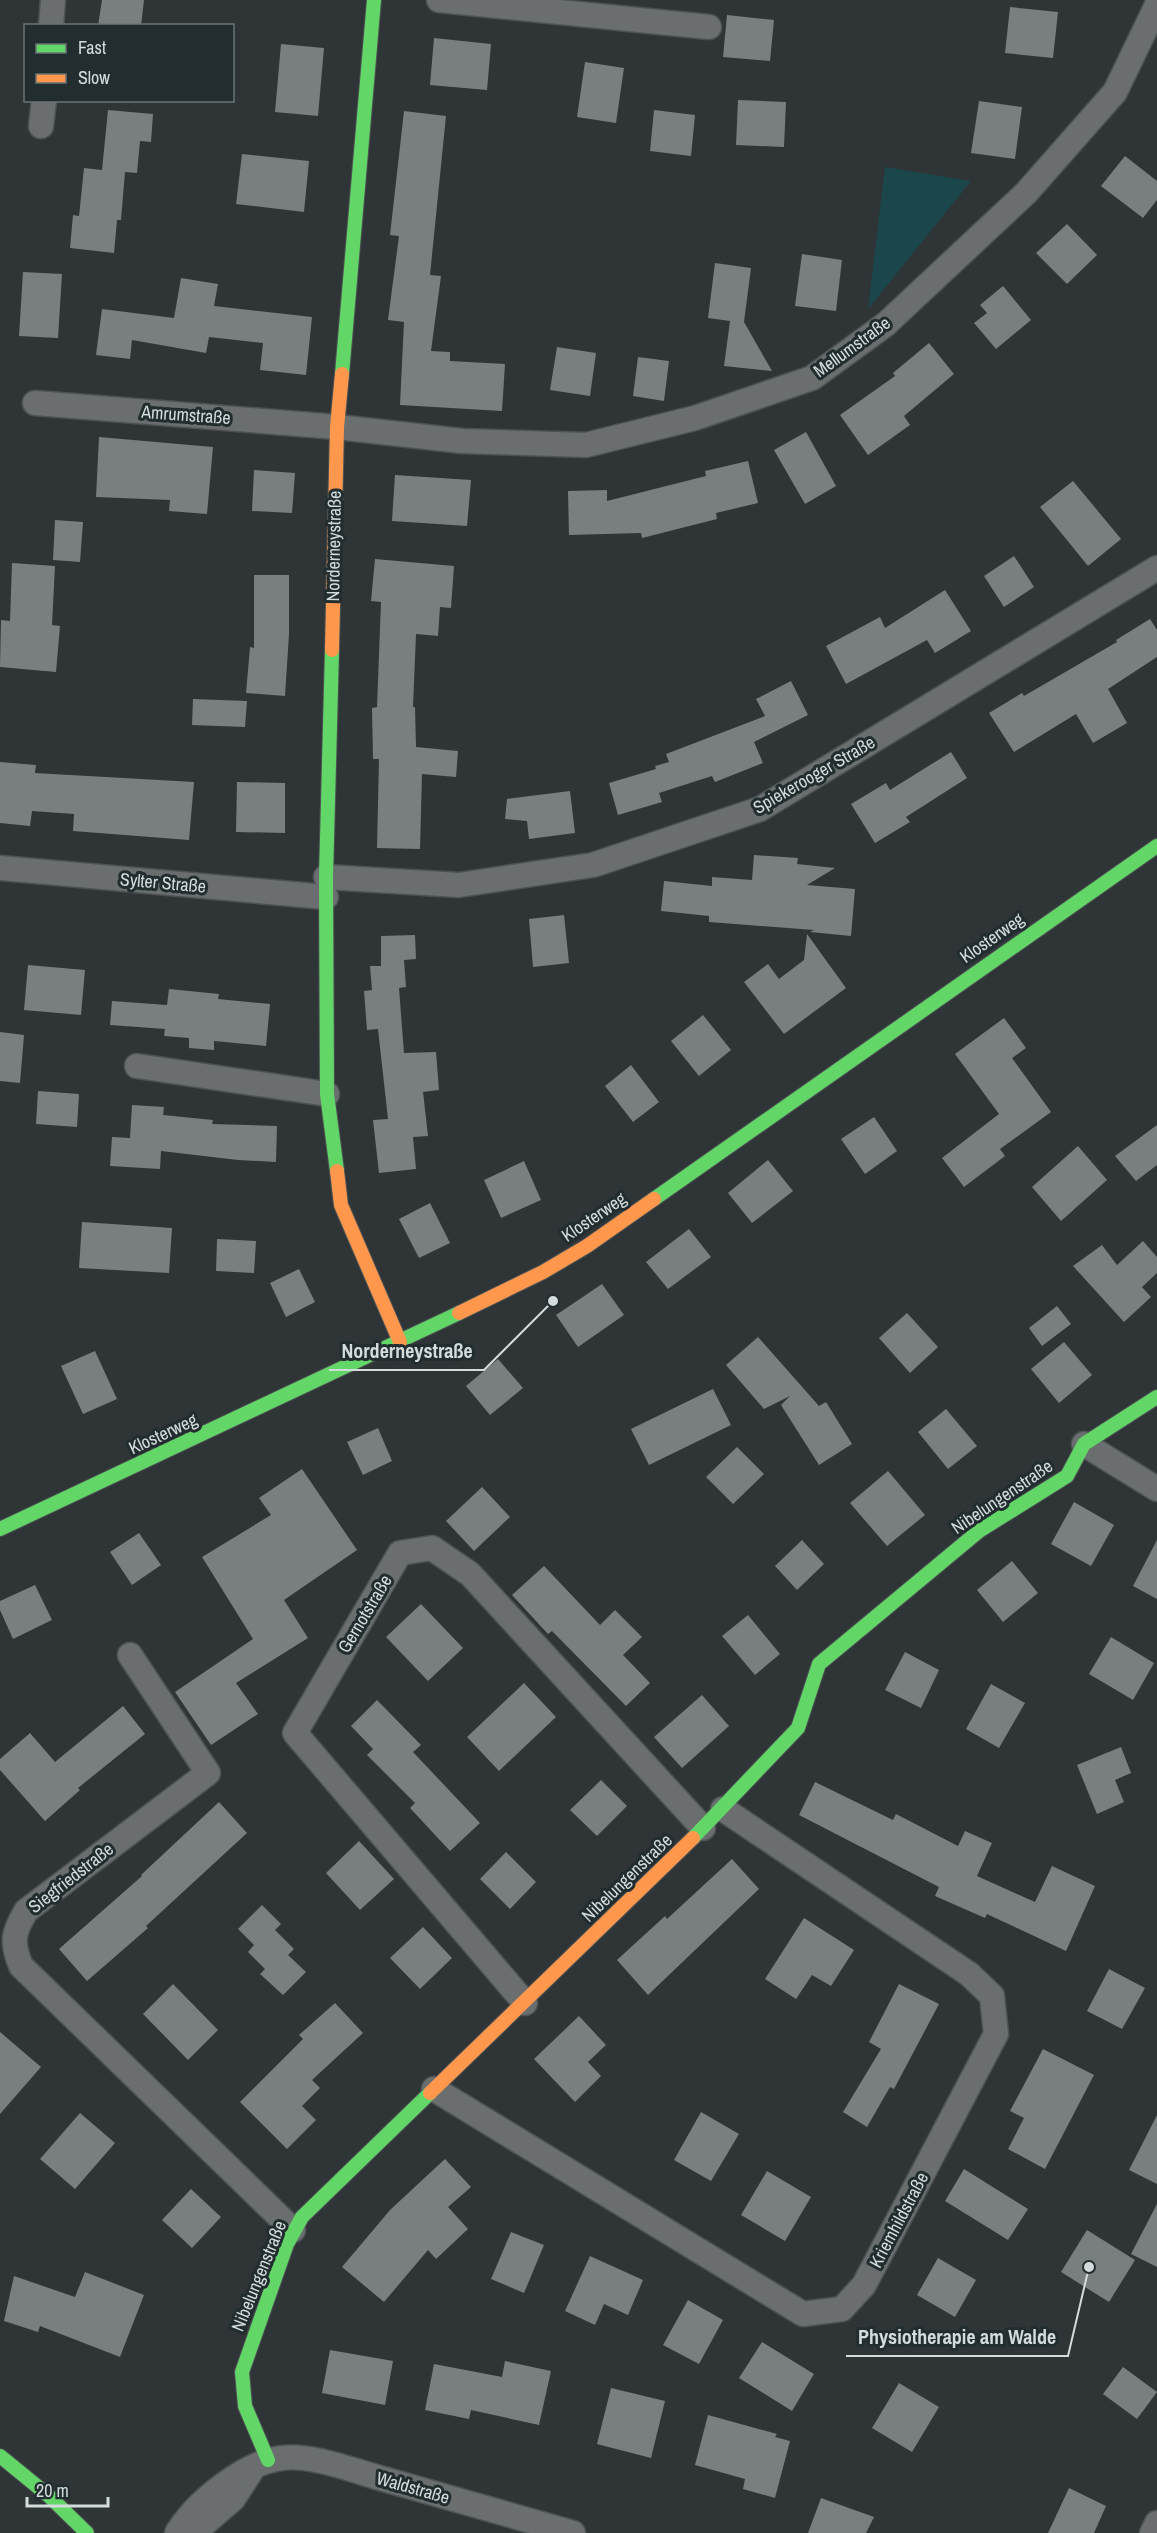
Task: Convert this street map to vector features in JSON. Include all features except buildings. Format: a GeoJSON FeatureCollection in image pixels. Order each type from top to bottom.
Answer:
{"type":"FeatureCollection","features":[{"type":"Feature","properties":{"kind":"street"},"geometry":{"type":"LineString","coordinates":[[51,24],[53,0]]}},
{"type":"Feature","properties":{"kind":"street","name":"Norderneystraße"},"geometry":{"type":"LineString","coordinates":[[374,0],[337,427],[326,887],[327,1094],[340,1205],[400,1342]]}},
{"type":"Feature","properties":{"kind":"street"},"geometry":{"type":"LineString","coordinates":[[439,0],[709,27]]}},
{"type":"Feature","properties":{"kind":"street","name":"Mellumstraße"},"geometry":{"type":"LineString","coordinates":[[337,427],[462,441],[586,445],[695,418],[812,378],[886,324],[1026,193],[1115,92],[1157,5]]}},
{"type":"Feature","properties":{"kind":"street"},"geometry":{"type":"LineString","coordinates":[[41,126],[44,102]]}},
{"type":"Feature","properties":{"kind":"street","name":"Amrumstraße"},"geometry":{"type":"LineString","coordinates":[[35,403],[337,427]]}},
{"type":"Feature","properties":{"kind":"street","name":"Spiekerooger Straße"},"geometry":{"type":"LineString","coordinates":[[326,887],[459,885],[593,866],[760,809],[1157,568]]}},
{"type":"Feature","properties":{"kind":"street","name":"Klosterweg"},"geometry":{"type":"LineString","coordinates":[[0,1529],[400,1342],[543,1272],[587,1246],[1157,846]]}},
{"type":"Feature","properties":{"kind":"street","name":"Sylter Straße"},"geometry":{"type":"LineString","coordinates":[[0,868],[326,887]]}},
{"type":"Feature","properties":{"kind":"street"},"geometry":{"type":"LineString","coordinates":[[137,1066],[327,1094]]}},
{"type":"Feature","properties":{"kind":"street","name":"Nibelungenstraße"},"geometry":{"type":"LineString","coordinates":[[260,2464],[243,2397],[242,2372],[293,2230],[302,2217],[723,1809],[798,1728],[819,1664],[979,1531],[1067,1476],[1084,1444],[1157,1397]]}},
{"type":"Feature","properties":{"kind":"street"},"geometry":{"type":"LineString","coordinates":[[1084,1444],[1157,1489]]}},
{"type":"Feature","properties":{"kind":"street","name":"Gernotstraße"},"geometry":{"type":"LineString","coordinates":[[525,2002],[294,1733],[400,1553],[432,1548],[470,1574],[703,1828]]}},
{"type":"Feature","properties":{"kind":"street","name":"Siegfriedstraße"},"geometry":{"type":"LineString","coordinates":[[130,1655],[208,1773],[26,1911],[15,1930],[14,1950],[21,1966],[293,2230]]}},
{"type":"Feature","properties":{"kind":"street","name":"Kriemhildstraße"},"geometry":{"type":"LineString","coordinates":[[434,2089],[803,2314],[842,2309],[864,2285],[996,2034],[992,1996],[969,1974],[723,1809]]}},
{"type":"Feature","properties":{"kind":"street"},"geometry":{"type":"LineString","coordinates":[[0,2456],[49,2496],[87,2533]]}},
{"type":"Feature","properties":{"kind":"street","name":"Waldstraße"},"geometry":{"type":"LineString","coordinates":[[177,2533],[186,2517],[223,2485],[260,2464],[285,2457],[342,2468],[573,2533]]}},
{"type":"Feature","properties":{"kind":"street"},"geometry":{"type":"LineString","coordinates":[[192,2533],[232,2499],[260,2464]]}},
{"type":"Feature","properties":{"kind":"street"},"geometry":{"type":"LineString","coordinates":[[1152,2533],[1157,2523]]}},
{"type":"Feature","properties":{"kind":"shaded area"},"geometry":{"type":"Polygon","coordinates":[[[885,167],[971,181],[868,309],[885,167]]]}},
{"type":"Feature","properties":{"kind":"traffic: fast"},"geometry":{"type":"LineString","coordinates":[[342,374],[374,0]]}},
{"type":"Feature","properties":{"kind":"traffic: fast"},"geometry":{"type":"LineString","coordinates":[[332,650],[326,877],[327,1094],[337,1171]]}},
{"type":"Feature","properties":{"kind":"traffic: fast"},"geometry":{"type":"LineString","coordinates":[[654,1199],[1157,846]]}},
{"type":"Feature","properties":{"kind":"traffic: fast"},"geometry":{"type":"LineString","coordinates":[[0,1529],[459,1313]]}},
{"type":"Feature","properties":{"kind":"traffic: fast"},"geometry":{"type":"LineString","coordinates":[[693,1838],[798,1728],[819,1664],[979,1531],[1067,1476],[1084,1444],[1157,1397]]}},
{"type":"Feature","properties":{"kind":"traffic: fast"},"geometry":{"type":"LineString","coordinates":[[268,2460],[245,2406],[242,2372],[287,2244],[302,2217],[430,2093]]}},
{"type":"Feature","properties":{"kind":"traffic: fast"},"geometry":{"type":"LineString","coordinates":[[0,2456],[49,2496],[87,2533]]}},
{"type":"Feature","properties":{"kind":"traffic: slow"},"geometry":{"type":"LineString","coordinates":[[332,650],[337,427],[342,374]]}},
{"type":"Feature","properties":{"kind":"traffic: slow"},"geometry":{"type":"LineString","coordinates":[[337,1171],[341,1205],[400,1342]]}},
{"type":"Feature","properties":{"kind":"traffic: slow"},"geometry":{"type":"LineString","coordinates":[[459,1313],[543,1272],[587,1246],[654,1199]]}},
{"type":"Feature","properties":{"kind":"traffic: slow"},"geometry":{"type":"LineString","coordinates":[[430,2093],[693,1838]]}},
{"type":"Feature","properties":{"kind":"place","name":"Norderneystraße"},"geometry":{"type":"Point","coordinates":[553,1301]}},
{"type":"Feature","properties":{"kind":"place","name":"Physiotherapie am Walde"},"geometry":{"type":"Point","coordinates":[1089,2267]}}]}
